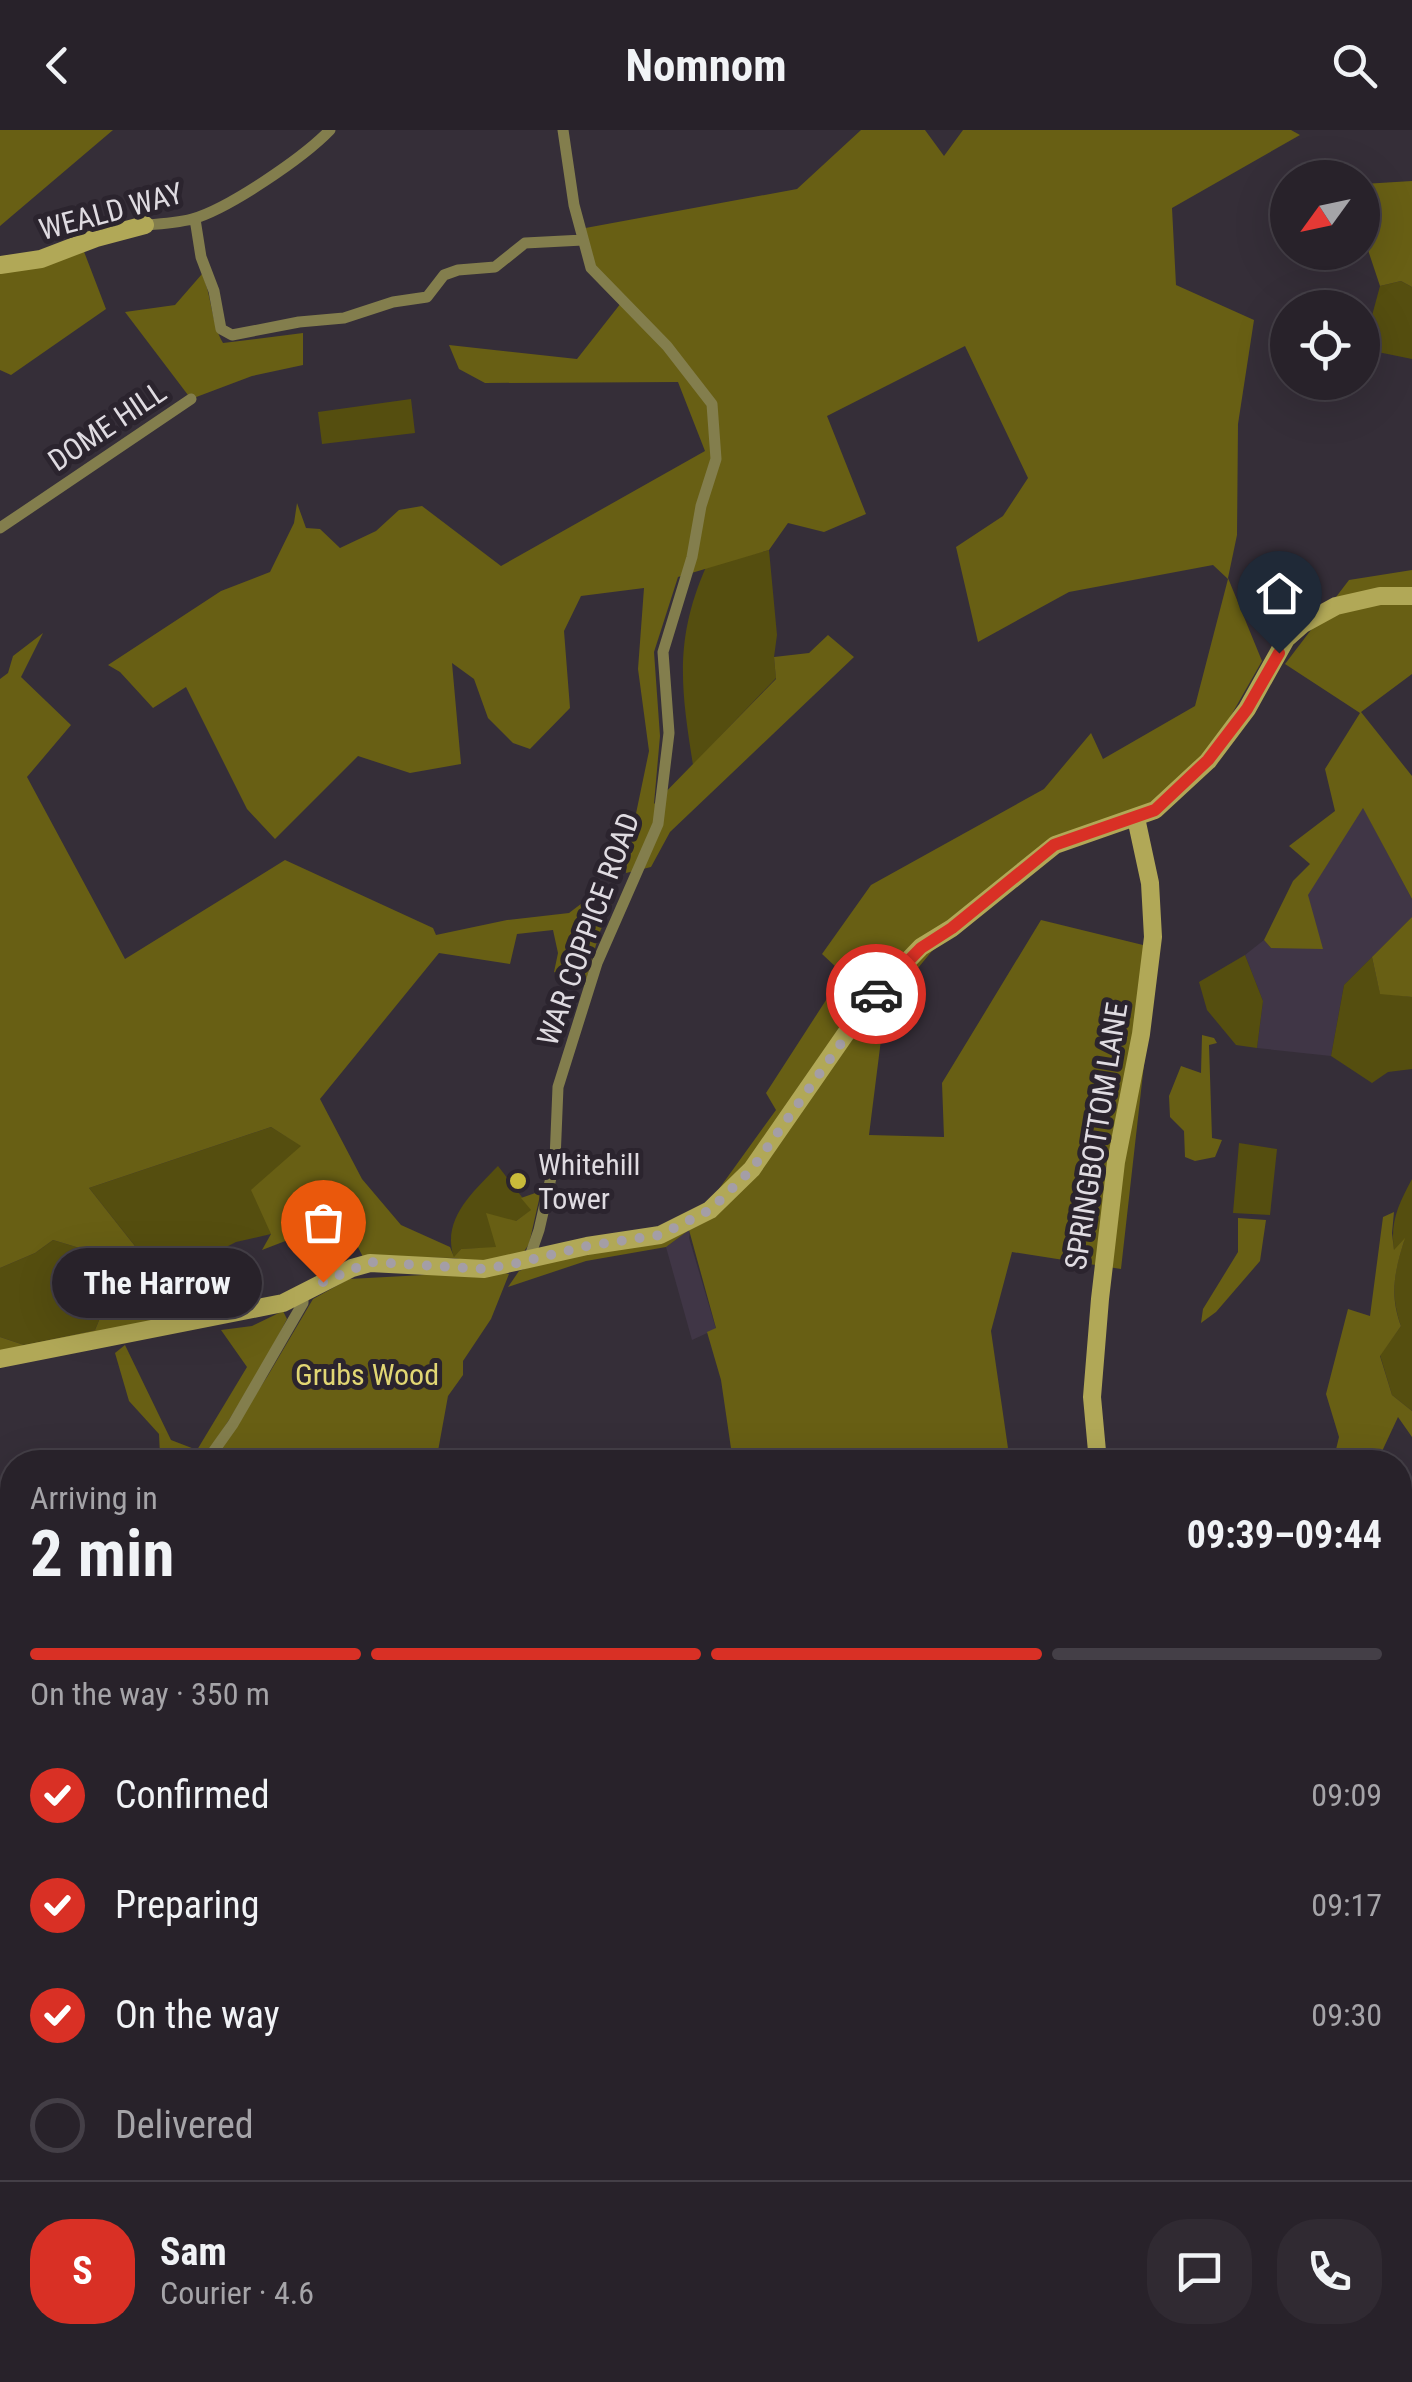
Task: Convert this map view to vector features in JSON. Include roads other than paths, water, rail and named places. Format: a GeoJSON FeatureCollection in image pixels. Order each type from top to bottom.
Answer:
{"type":"FeatureCollection","features":[{"type":"Feature","properties":{"kind":"street","name":"WEALD WAY"},"geometry":{"type":"LineString","coordinates":[[0,264],[41,259],[145,225],[194,219],[294,162],[330,130]]}},
{"type":"Feature","properties":{"kind":"street","name":"WAR COPPICE ROAD"},"geometry":{"type":"LineString","coordinates":[[528,1259],[555,1160],[558,1087],[597,963],[658,824],[669,733],[662,652],[692,558],[701,506],[716,460],[712,404],[667,346],[590,268],[574,204],[563,130]]}},
{"type":"Feature","properties":{"kind":"street"},"geometry":{"type":"LineString","coordinates":[[194,219],[221,329],[232,335],[344,318],[393,302],[428,297],[444,275],[495,267],[524,243],[583,240]]}},
{"type":"Feature","properties":{"kind":"street","name":"DOME HILL"},"geometry":{"type":"LineString","coordinates":[[0,528],[192,398]]}},
{"type":"Feature","properties":{"kind":"street"},"geometry":{"type":"LineString","coordinates":[[0,1359],[264,1308],[370,1262],[484,1269],[587,1246],[660,1235],[710,1210],[752,1169],[867,1003],[921,948],[952,928],[1054,845],[1155,810],[1208,760],[1247,709],[1286,639],[1303,624],[1336,606],[1380,596],[1412,596]]}},
{"type":"Feature","properties":{"kind":"street","name":"SPRINGBOTTOM LANE"},"geometry":{"type":"LineString","coordinates":[[1097,1450],[1092,1397],[1100,1299],[1116,1162],[1141,1034],[1152,937],[1150,883],[1136,818]]}},
{"type":"Feature","properties":{"kind":"street"},"geometry":{"type":"LineString","coordinates":[[215,1450],[303,1303],[303,1293]]}},
{"type":"Feature","properties":{"kind":"place","name":"Whitehill Tower"},"geometry":{"type":"Point","coordinates":[518,1181]}},
{"type":"Feature","properties":{"kind":"place","name":"The Harrow"},"geometry":{"type":"Point","coordinates":[323,1282]}},
{"type":"Feature","properties":{"kind":"park label","name":"Grubs Wood"},"geometry":{"type":"Point","coordinates":[367,1374]}}]}
